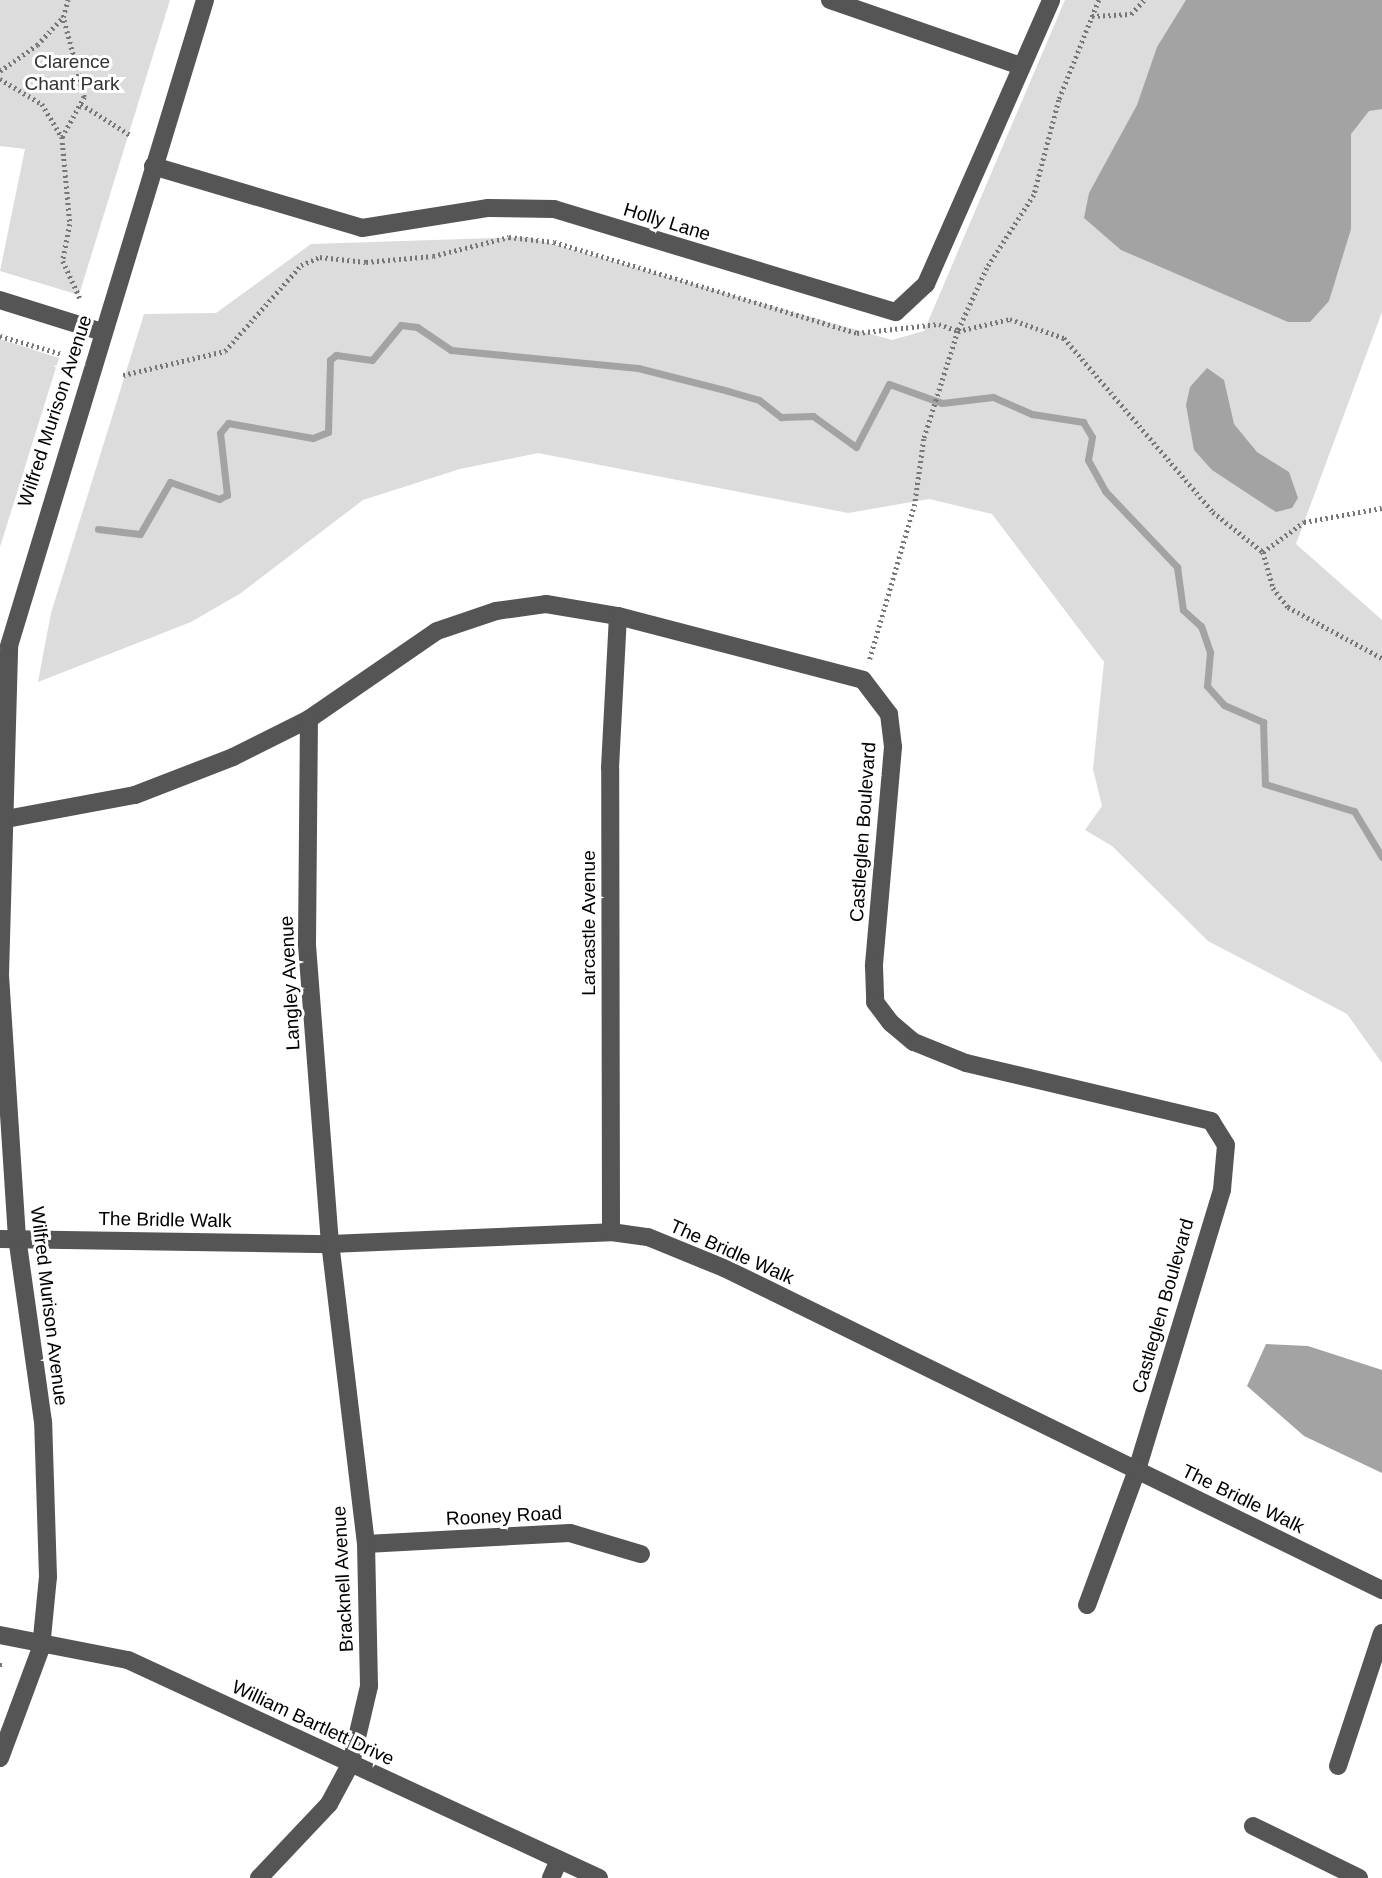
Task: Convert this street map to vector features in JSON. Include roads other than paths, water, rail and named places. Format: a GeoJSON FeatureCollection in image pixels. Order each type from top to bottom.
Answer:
{"type":"FeatureCollection","features":[{"type":"Feature","properties":{"kind":"street","name":"Wilfred Murison Avenue"},"geometry":{"type":"LineString","coordinates":[[0,1758],[41,1648],[48,1577],[43,1422],[8,1239],[0,975],[6,629],[205,0]]}},
{"type":"Feature","properties":{"kind":"street"},"geometry":{"type":"LineString","coordinates":[[830,0],[1021,66],[1051,0]]}},
{"type":"Feature","properties":{"kind":"street","name":"Holly Lane"},"geometry":{"type":"LineString","coordinates":[[153,166],[362,228],[488,208],[554,209],[896,312],[926,284],[1021,66]]}},
{"type":"Feature","properties":{"kind":"street"},"geometry":{"type":"LineString","coordinates":[[0,300],[102,332]]}},
{"type":"Feature","properties":{"kind":"street"},"geometry":{"type":"LineString","coordinates":[[1,820],[135,794],[309,719],[437,631],[496,611],[546,604],[618,615]]}},
{"type":"Feature","properties":{"kind":"street","name":"Castleglen Boulevard"},"geometry":{"type":"LineString","coordinates":[[618,615],[863,680],[889,714],[893,747],[874,966],[875,1002],[891,1023],[914,1042],[966,1063],[1212,1122],[1226,1145],[1222,1190],[1137,1470],[1087,1605]]}},
{"type":"Feature","properties":{"kind":"street","name":"Larcastle Avenue"},"geometry":{"type":"LineString","coordinates":[[611,1231],[610,768],[618,615]]}},
{"type":"Feature","properties":{"kind":"street","name":"Langley Avenue"},"geometry":{"type":"LineString","coordinates":[[309,719],[307,944],[330,1244]]}},
{"type":"Feature","properties":{"kind":"street","name":"The Bridle Walk"},"geometry":{"type":"LineString","coordinates":[[8,1239],[330,1244],[611,1231],[648,1237],[724,1268],[1382,1590]]}},
{"type":"Feature","properties":{"kind":"street","name":"Bracknell Avenue"},"geometry":{"type":"LineString","coordinates":[[259,1878],[329,1804],[351,1763],[369,1686],[366,1544],[330,1244]]}},
{"type":"Feature","properties":{"kind":"street","name":"Rooney Road"},"geometry":{"type":"LineString","coordinates":[[366,1544],[570,1533],[641,1554]]}},
{"type":"Feature","properties":{"kind":"street"},"geometry":{"type":"LineString","coordinates":[[1338,1766],[1382,1633]]}},
{"type":"Feature","properties":{"kind":"street","name":"William Bartlett Drive"},"geometry":{"type":"LineString","coordinates":[[0,1635],[41,1648],[128,1660],[599,1878]]}},
{"type":"Feature","properties":{"kind":"street"},"geometry":{"type":"LineString","coordinates":[[1254,1826],[1359,1878]]}},
{"type":"Feature","properties":{"kind":"street"},"geometry":{"type":"LineString","coordinates":[[551,1878],[559,1860]]}},
{"type":"Feature","properties":{"kind":"waterway"},"geometry":{"type":"LineString","coordinates":[[98,529],[140,534],[170,482],[219,499],[227,495],[220,433],[228,423],[313,438],[328,432],[330,360],[336,355],[372,360],[401,325],[417,327],[451,350],[638,368],[728,391],[759,400],[781,417],[813,416],[856,447],[889,384],[942,403],[993,397],[1032,414],[1083,422],[1092,437],[1088,460],[1105,491],[1177,567],[1183,610],[1201,626],[1210,652],[1207,686],[1224,705],[1263,722],[1265,784],[1354,811],[1382,857]]}},
{"type":"Feature","properties":{"kind":"park label","name":"Clarence Chant Park"},"geometry":{"type":"Point","coordinates":[72,73]}}]}
